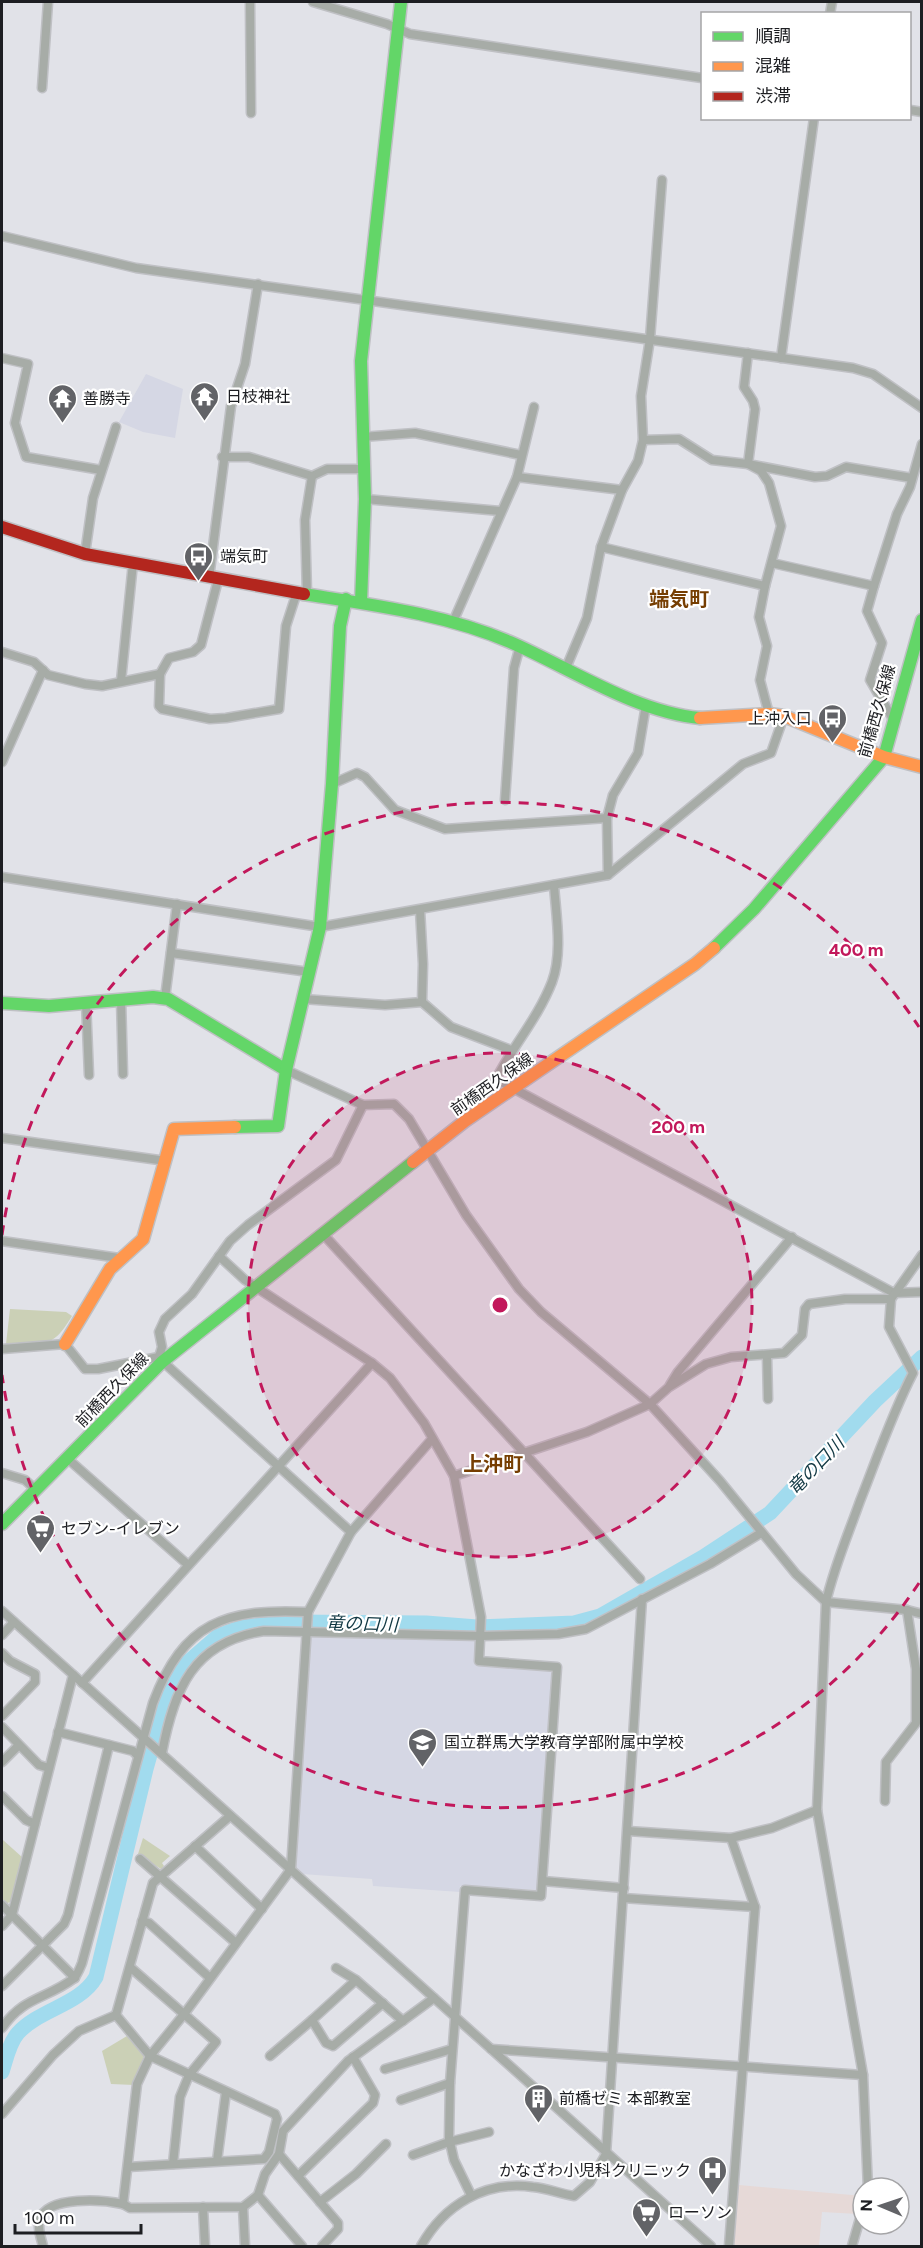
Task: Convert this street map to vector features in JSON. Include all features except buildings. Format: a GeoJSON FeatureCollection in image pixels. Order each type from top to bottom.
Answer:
{"type":"FeatureCollection","features":[{"type":"Feature","properties":{"kind":"street"},"geometry":{"type":"LineString","coordinates":[[42,88],[48,2]]}},
{"type":"Feature","properties":{"kind":"street"},"geometry":{"type":"LineString","coordinates":[[250,2],[251,113]]}},
{"type":"Feature","properties":{"kind":"street"},"geometry":{"type":"LineString","coordinates":[[312,2],[410,34],[701,78]]}},
{"type":"Feature","properties":{"kind":"street"},"geometry":{"type":"LineString","coordinates":[[361,602],[365,499],[361,361],[401,2]]}},
{"type":"Feature","properties":{"kind":"street"},"geometry":{"type":"LineString","coordinates":[[781,358],[814,120]]}},
{"type":"Feature","properties":{"kind":"street"},"geometry":{"type":"LineString","coordinates":[[566,668],[587,618],[601,547],[622,490],[638,461],[643,440],[641,396],[650,339],[662,180]]}},
{"type":"Feature","properties":{"kind":"street"},"geometry":{"type":"LineString","coordinates":[[2,236],[136,268],[866,371],[921,408]]}},
{"type":"Feature","properties":{"kind":"street"},"geometry":{"type":"LineString","coordinates":[[258,284],[245,364],[231,406],[222,457],[213,579],[201,645],[193,652],[169,658],[160,674],[159,706],[162,709],[218,718],[279,709],[286,626],[302,593],[305,520],[312,476]]}},
{"type":"Feature","properties":{"kind":"street"},"geometry":{"type":"LineString","coordinates":[[748,353],[744,387],[755,409],[748,464]]}},
{"type":"Feature","properties":{"kind":"street"},"geometry":{"type":"LineString","coordinates":[[2,358],[28,364],[15,423],[26,457],[101,470]]}},
{"type":"Feature","properties":{"kind":"street"},"geometry":{"type":"LineString","coordinates":[[453,622],[500,511],[517,477],[534,407]]}},
{"type":"Feature","properties":{"kind":"street"},"geometry":{"type":"LineString","coordinates":[[85,554],[101,470],[116,427]]}},
{"type":"Feature","properties":{"kind":"street"},"geometry":{"type":"LineString","coordinates":[[363,437],[415,433],[521,455]]}},
{"type":"Feature","properties":{"kind":"street"},"geometry":{"type":"LineString","coordinates":[[643,440],[679,439],[712,460],[748,464],[815,477],[827,476],[846,467],[912,478]]}},
{"type":"Feature","properties":{"kind":"street"},"geometry":{"type":"LineString","coordinates":[[893,719],[870,680],[882,643],[867,611],[897,514],[912,478],[921,444]]}},
{"type":"Feature","properties":{"kind":"street"},"geometry":{"type":"LineString","coordinates":[[222,457],[249,457],[312,476],[327,469],[363,469]]}},
{"type":"Feature","properties":{"kind":"street"},"geometry":{"type":"LineString","coordinates":[[748,464],[761,471],[769,483],[782,526],[759,617],[767,646],[760,680],[769,714]]}},
{"type":"Feature","properties":{"kind":"street"},"geometry":{"type":"LineString","coordinates":[[517,477],[622,490]]}},
{"type":"Feature","properties":{"kind":"street"},"geometry":{"type":"LineString","coordinates":[[365,499],[500,511]]}},
{"type":"Feature","properties":{"kind":"street"},"geometry":{"type":"LineString","coordinates":[[2,527],[85,554],[213,579],[346,599],[453,622],[520,646],[661,712],[699,718],[769,714],[784,716],[884,757],[921,767]]}},
{"type":"Feature","properties":{"kind":"street"},"geometry":{"type":"LineString","coordinates":[[601,547],[765,586]]}},
{"type":"Feature","properties":{"kind":"street"},"geometry":{"type":"LineString","coordinates":[[122,681],[134,563]]}},
{"type":"Feature","properties":{"kind":"street"},"geometry":{"type":"LineString","coordinates":[[772,563],[874,586]]}},
{"type":"Feature","properties":{"kind":"street"},"geometry":{"type":"LineString","coordinates":[[65,1344],[119,1258],[143,1239],[174,1129],[278,1126],[286,1070],[320,927],[332,784],[340,626],[346,599]]}},
{"type":"Feature","properties":{"kind":"street","name":"前橋西久保線"},"geometry":{"type":"LineString","coordinates":[[2,1524],[68,1459],[161,1360],[427,1151],[512,1089],[695,964],[727,937],[861,789],[884,757],[921,620]]}},
{"type":"Feature","properties":{"kind":"street"},"geometry":{"type":"LineString","coordinates":[[505,800],[514,668],[520,646]]}},
{"type":"Feature","properties":{"kind":"street"},"geometry":{"type":"LineString","coordinates":[[2,652],[34,662],[48,675],[85,684],[102,686],[160,674]]}},
{"type":"Feature","properties":{"kind":"street"},"geometry":{"type":"LineString","coordinates":[[2,762],[43,670]]}},
{"type":"Feature","properties":{"kind":"street"},"geometry":{"type":"LineString","coordinates":[[608,875],[607,818],[613,795],[638,753],[646,705]]}},
{"type":"Feature","properties":{"kind":"street"},"geometry":{"type":"LineString","coordinates":[[2,877],[320,927],[608,875],[743,764],[771,753],[784,716]]}},
{"type":"Feature","properties":{"kind":"street"},"geometry":{"type":"LineString","coordinates":[[332,784],[357,773],[365,777],[395,810],[444,829],[607,818]]}},
{"type":"Feature","properties":{"kind":"street"},"geometry":{"type":"LineString","coordinates":[[554,885],[556,952],[553,980],[533,1022],[511,1050],[496,1079],[792,1237],[893,1296]]}},
{"type":"Feature","properties":{"kind":"street"},"geometry":{"type":"LineString","coordinates":[[165,998],[177,904]]}},
{"type":"Feature","properties":{"kind":"street"},"geometry":{"type":"LineString","coordinates":[[420,910],[423,964],[422,1002]]}},
{"type":"Feature","properties":{"kind":"street"},"geometry":{"type":"LineString","coordinates":[[171,953],[309,972]]}},
{"type":"Feature","properties":{"kind":"street"},"geometry":{"type":"LineString","coordinates":[[2,1003],[49,1006],[121,999],[165,998],[286,1070],[363,1105],[394,1104],[409,1119],[466,1215],[519,1289],[541,1312],[650,1404],[720,1480],[796,1574],[826,1602],[907,1610],[921,1614]]}},
{"type":"Feature","properties":{"kind":"street"},"geometry":{"type":"LineString","coordinates":[[121,999],[123,1074]]}},
{"type":"Feature","properties":{"kind":"street"},"geometry":{"type":"LineString","coordinates":[[303,999],[385,1005],[422,1002],[452,1027],[511,1050]]}},
{"type":"Feature","properties":{"kind":"street"},"geometry":{"type":"LineString","coordinates":[[86,1002],[89,1075]]}},
{"type":"Feature","properties":{"kind":"street"},"geometry":{"type":"LineString","coordinates":[[161,1360],[162,1347],[159,1332],[165,1319],[192,1294],[230,1241],[261,1214],[336,1160],[363,1105]]}},
{"type":"Feature","properties":{"kind":"street"},"geometry":{"type":"LineString","coordinates":[[2,1138],[166,1161]]}},
{"type":"Feature","properties":{"kind":"street"},"geometry":{"type":"LineString","coordinates":[[323,1234],[640,1578]]}},
{"type":"Feature","properties":{"kind":"street"},"geometry":{"type":"LineString","coordinates":[[669,1387],[678,1372],[792,1237]]}},
{"type":"Feature","properties":{"kind":"street"},"geometry":{"type":"LineString","coordinates":[[2,1241],[119,1258]]}},
{"type":"Feature","properties":{"kind":"street"},"geometry":{"type":"LineString","coordinates":[[867,2176],[863,2075],[817,1810],[826,1602],[831,1578],[912,1371],[889,1327],[893,1296],[921,1255]]}},
{"type":"Feature","properties":{"kind":"street"},"geometry":{"type":"LineString","coordinates":[[219,1256],[256,1287],[372,1363],[390,1378],[424,1423],[454,1476],[481,1617],[479,1661],[557,1667],[541,1896],[465,1890],[452,2049],[449,2142],[471,2195]]}},
{"type":"Feature","properties":{"kind":"street"},"geometry":{"type":"LineString","coordinates":[[454,1476],[587,1432],[650,1404],[669,1387],[706,1364],[731,1357],[784,1353],[802,1335],[805,1309],[809,1304],[921,1292]]}},
{"type":"Feature","properties":{"kind":"street"},"geometry":{"type":"LineString","coordinates":[[65,1344],[85,1369],[161,1360]]}},
{"type":"Feature","properties":{"kind":"street"},"geometry":{"type":"LineString","coordinates":[[2,1349],[65,1344]]}},
{"type":"Feature","properties":{"kind":"street"},"geometry":{"type":"LineString","coordinates":[[767,1356],[768,1399]]}},
{"type":"Feature","properties":{"kind":"street"},"geometry":{"type":"LineString","coordinates":[[161,1360],[276,1467],[351,1532]]}},
{"type":"Feature","properties":{"kind":"street"},"geometry":{"type":"LineString","coordinates":[[82,1683],[187,1564],[372,1363]]}},
{"type":"Feature","properties":{"kind":"street"},"geometry":{"type":"LineString","coordinates":[[123,2204],[137,2084],[150,2056],[185,2013],[291,1869],[308,1612],[351,1532],[432,1439]]}},
{"type":"Feature","properties":{"kind":"street"},"geometry":{"type":"LineString","coordinates":[[68,1459],[187,1564]]}},
{"type":"Feature","properties":{"kind":"street"},"geometry":{"type":"LineString","coordinates":[[2,1473],[25,1480],[36,1490]]}},
{"type":"Feature","properties":{"kind":"street"},"geometry":{"type":"LineString","coordinates":[[160,1752],[178,1692],[192,1669],[211,1651],[236,1637],[251,1633],[306,1632],[558,1634],[586,1629],[761,1533]]}},
{"type":"Feature","properties":{"kind":"street"},"geometry":{"type":"LineString","coordinates":[[421,2247],[443,2217],[471,2195],[505,2185],[534,2187],[574,2196],[590,2182],[606,2154],[642,1599]]}},
{"type":"Feature","properties":{"kind":"street"},"geometry":{"type":"LineString","coordinates":[[2,2028],[9,2017],[28,2001],[75,1978],[82,1963],[138,1756],[160,1684],[171,1663],[188,1641],[213,1624],[241,1613],[271,1610],[308,1612]]}},
{"type":"Feature","properties":{"kind":"street"},"geometry":{"type":"LineString","coordinates":[[885,1801],[886,1762],[916,1723],[916,1670],[907,1610]]}},
{"type":"Feature","properties":{"kind":"street"},"geometry":{"type":"LineString","coordinates":[[2,1611],[711,2247]]}},
{"type":"Feature","properties":{"kind":"street"},"geometry":{"type":"LineString","coordinates":[[2,1635],[14,1622]]}},
{"type":"Feature","properties":{"kind":"street"},"geometry":{"type":"LineString","coordinates":[[2,1653],[10,1661],[35,1674],[35,1682],[2,1716]]}},
{"type":"Feature","properties":{"kind":"street"},"geometry":{"type":"LineString","coordinates":[[2,1926],[12,1916],[73,1675]]}},
{"type":"Feature","properties":{"kind":"street"},"geometry":{"type":"LineString","coordinates":[[2,1727],[39,1766],[49,1768]]}},
{"type":"Feature","properties":{"kind":"street"},"geometry":{"type":"LineString","coordinates":[[58,1732],[133,1751],[138,1756]]}},
{"type":"Feature","properties":{"kind":"street"},"geometry":{"type":"LineString","coordinates":[[2,1986],[64,1924],[68,1915],[109,1745]]}},
{"type":"Feature","properties":{"kind":"street"},"geometry":{"type":"LineString","coordinates":[[2,1762],[18,1746]]}},
{"type":"Feature","properties":{"kind":"street"},"geometry":{"type":"LineString","coordinates":[[2,1796],[26,1820],[35,1824]]}},
{"type":"Feature","properties":{"kind":"street"},"geometry":{"type":"LineString","coordinates":[[628,1831],[731,1838],[772,1828],[817,1810]]}},
{"type":"Feature","properties":{"kind":"street"},"geometry":{"type":"LineString","coordinates":[[116,2015],[153,1883],[160,1874],[230,1816]]}},
{"type":"Feature","properties":{"kind":"street"},"geometry":{"type":"LineString","coordinates":[[729,2247],[755,1907],[731,1838]]}},
{"type":"Feature","properties":{"kind":"street"},"geometry":{"type":"LineString","coordinates":[[195,1846],[262,1909]]}},
{"type":"Feature","properties":{"kind":"street"},"geometry":{"type":"LineString","coordinates":[[140,1859],[160,1874],[236,1943]]}},
{"type":"Feature","properties":{"kind":"street"},"geometry":{"type":"LineString","coordinates":[[543,1881],[624,1888]]}},
{"type":"Feature","properties":{"kind":"street"},"geometry":{"type":"LineString","coordinates":[[623,1898],[755,1907]]}},
{"type":"Feature","properties":{"kind":"street"},"geometry":{"type":"LineString","coordinates":[[2,1905],[75,1978]]}},
{"type":"Feature","properties":{"kind":"street"},"geometry":{"type":"LineString","coordinates":[[142,1921],[148,1923],[210,1978]]}},
{"type":"Feature","properties":{"kind":"street"},"geometry":{"type":"LineString","coordinates":[[130,1967],[216,2042],[189,2075],[180,2097],[172,2164]]}},
{"type":"Feature","properties":{"kind":"street"},"geometry":{"type":"LineString","coordinates":[[336,1968],[356,1980],[403,2021]]}},
{"type":"Feature","properties":{"kind":"street"},"geometry":{"type":"LineString","coordinates":[[270,2056],[356,1980]]}},
{"type":"Feature","properties":{"kind":"street"},"geometry":{"type":"LineString","coordinates":[[43,2247],[39,2227],[40,2217],[48,2208],[76,2200],[106,2200],[130,2208],[243,2206],[258,2195],[265,2174],[279,2154],[283,2131],[353,2057],[434,1998]]}},
{"type":"Feature","properties":{"kind":"street"},"geometry":{"type":"LineString","coordinates":[[312,2020],[326,2043],[333,2046],[383,2003]]}},
{"type":"Feature","properties":{"kind":"street"},"geometry":{"type":"LineString","coordinates":[[116,2015],[150,2056],[275,2114],[277,2120],[269,2152],[264,2159],[128,2167]]}},
{"type":"Feature","properties":{"kind":"street"},"geometry":{"type":"LineString","coordinates":[[3,2113],[53,2055],[79,2031],[116,2015]]}},
{"type":"Feature","properties":{"kind":"street"},"geometry":{"type":"LineString","coordinates":[[385,2069],[452,2049]]}},
{"type":"Feature","properties":{"kind":"street"},"geometry":{"type":"LineString","coordinates":[[491,2049],[863,2075]]}},
{"type":"Feature","properties":{"kind":"street"},"geometry":{"type":"LineString","coordinates":[[298,2176],[373,2103],[375,2095],[353,2057]]}},
{"type":"Feature","properties":{"kind":"street"},"geometry":{"type":"LineString","coordinates":[[401,2100],[450,2083]]}},
{"type":"Feature","properties":{"kind":"street"},"geometry":{"type":"LineString","coordinates":[[217,2161],[226,2092]]}},
{"type":"Feature","properties":{"kind":"street"},"geometry":{"type":"LineString","coordinates":[[2,2101],[3,2113]]}},
{"type":"Feature","properties":{"kind":"street"},"geometry":{"type":"LineString","coordinates":[[413,2155],[449,2142],[489,2132]]}},
{"type":"Feature","properties":{"kind":"street"},"geometry":{"type":"LineString","coordinates":[[320,2202],[356,2174],[386,2144]]}},
{"type":"Feature","properties":{"kind":"street"},"geometry":{"type":"LineString","coordinates":[[279,2154],[338,2223],[338,2229],[322,2247]]}},
{"type":"Feature","properties":{"kind":"street"},"geometry":{"type":"LineString","coordinates":[[258,2195],[302,2247]]}},
{"type":"Feature","properties":{"kind":"street"},"geometry":{"type":"LineString","coordinates":[[243,2206],[245,2247]]}},
{"type":"Feature","properties":{"kind":"street"},"geometry":{"type":"LineString","coordinates":[[203,2207],[205,2247]]}},
{"type":"Feature","properties":{"kind":"shaded area"},"geometry":{"type":"Polygon","coordinates":[[[146,374],[183,389],[175,438],[143,432],[119,422],[146,374]]]}},
{"type":"Feature","properties":{"kind":"shaded area","name":"国立群馬大学教育学部附属中学校"},"geometry":{"type":"Polygon","coordinates":[[[310,1634],[477,1638],[476,1664],[553,1671],[537,1890],[460,1886],[460,1892],[373,1886],[372,1879],[302,1874],[293,1865],[310,1634]]]}},
{"type":"Feature","properties":{"kind":"shaded area"},"geometry":{"type":"Polygon","coordinates":[[[739,2185],[851,2195],[851,2214],[822,2212],[819,2246],[732,2246],[736,2187],[739,2185]]]}},
{"type":"Feature","properties":{"kind":"green space"},"geometry":{"type":"Polygon","coordinates":[[[10,1309],[66,1312],[72,1316],[52,1340],[6,1344],[10,1309]]]}},
{"type":"Feature","properties":{"kind":"green space"},"geometry":{"type":"Polygon","coordinates":[[[143,1838],[170,1856],[162,1863],[164,1866],[161,1869],[138,1854],[143,1838]]]}},
{"type":"Feature","properties":{"kind":"green space"},"geometry":{"type":"Polygon","coordinates":[[[3,1840],[23,1858],[13,1901],[5,1904],[2,1900],[3,1840]]]}},
{"type":"Feature","properties":{"kind":"green space"},"geometry":{"type":"Polygon","coordinates":[[[127,2036],[144,2056],[134,2085],[111,2084],[102,2051],[127,2036]]]}},
{"type":"Feature","properties":{"kind":"waterway","name":"竜の口川"},"geometry":{"type":"LineString","coordinates":[[2,2072],[10,2047],[18,2033],[37,2018],[80,1994],[96,1977],[146,1769],[166,1698],[180,1669],[218,1636],[242,1627],[290,1622],[426,1623],[477,1627],[574,1623],[600,1616],[703,1557],[770,1513],[875,1401],[922,1357]]}},
{"type":"Feature","properties":{"kind":"traffic: fast"},"geometry":{"type":"LineString","coordinates":[[361,602],[365,499],[361,361],[401,2]]}},
{"type":"Feature","properties":{"kind":"traffic: fast"},"geometry":{"type":"LineString","coordinates":[[304,594],[356,602],[460,624],[533,652],[627,698],[676,714],[700,718]]}},
{"type":"Feature","properties":{"kind":"traffic: fast"},"geometry":{"type":"LineString","coordinates":[[235,1127],[278,1126],[286,1070],[320,927],[332,784],[340,626],[346,599]]}},
{"type":"Feature","properties":{"kind":"traffic: fast"},"geometry":{"type":"LineString","coordinates":[[714,948],[754,909],[884,757],[922,620]]}},
{"type":"Feature","properties":{"kind":"traffic: fast"},"geometry":{"type":"LineString","coordinates":[[2,1003],[49,1006],[153,997],[168,999],[286,1070]]}},
{"type":"Feature","properties":{"kind":"traffic: fast"},"geometry":{"type":"LineString","coordinates":[[2,1524],[162,1362],[413,1162]]}},
{"type":"Feature","properties":{"kind":"traffic: slow"},"geometry":{"type":"LineString","coordinates":[[700,718],[769,714],[784,716],[884,757],[922,767]]}},
{"type":"Feature","properties":{"kind":"traffic: slow"},"geometry":{"type":"LineString","coordinates":[[413,1162],[465,1121],[695,964],[714,948]]}},
{"type":"Feature","properties":{"kind":"traffic: slow"},"geometry":{"type":"LineString","coordinates":[[65,1344],[110,1269],[143,1239],[174,1129],[235,1127]]}},
{"type":"Feature","properties":{"kind":"traffic: jam"},"geometry":{"type":"LineString","coordinates":[[2,527],[85,554],[304,594]]}},
{"type":"Feature","properties":{"kind":"place","name":"日枝神社"},"geometry":{"type":"Point","coordinates":[205,422]}},
{"type":"Feature","properties":{"kind":"place","name":"善勝寺"},"geometry":{"type":"Point","coordinates":[62,424]}},
{"type":"Feature","properties":{"kind":"place","name":"端気町"},"geometry":{"type":"Point","coordinates":[199,582]}},
{"type":"Feature","properties":{"kind":"place","name":"上沖入口"},"geometry":{"type":"Point","coordinates":[833,744]}},
{"type":"Feature","properties":{"kind":"place","name":"セブン-イレブン"},"geometry":{"type":"Point","coordinates":[40,1554]}},
{"type":"Feature","properties":{"kind":"place","name":"国立群馬大学教育学部附属中学校"},"geometry":{"type":"Point","coordinates":[423,1768]}},
{"type":"Feature","properties":{"kind":"place","name":"前橋ゼミ 本部教室"},"geometry":{"type":"Point","coordinates":[538,2124]}},
{"type":"Feature","properties":{"kind":"place","name":"かなざわ小児科クリニック"},"geometry":{"type":"Point","coordinates":[712,2196]}},
{"type":"Feature","properties":{"kind":"place","name":"ローソン"},"geometry":{"type":"Point","coordinates":[647,2238]}},
{"type":"Feature","properties":{"kind":"district","name":"端気町"},"geometry":{"type":"Point","coordinates":[679,599]}},
{"type":"Feature","properties":{"kind":"district","name":"上沖町"},"geometry":{"type":"Point","coordinates":[493,1464]}}]}
